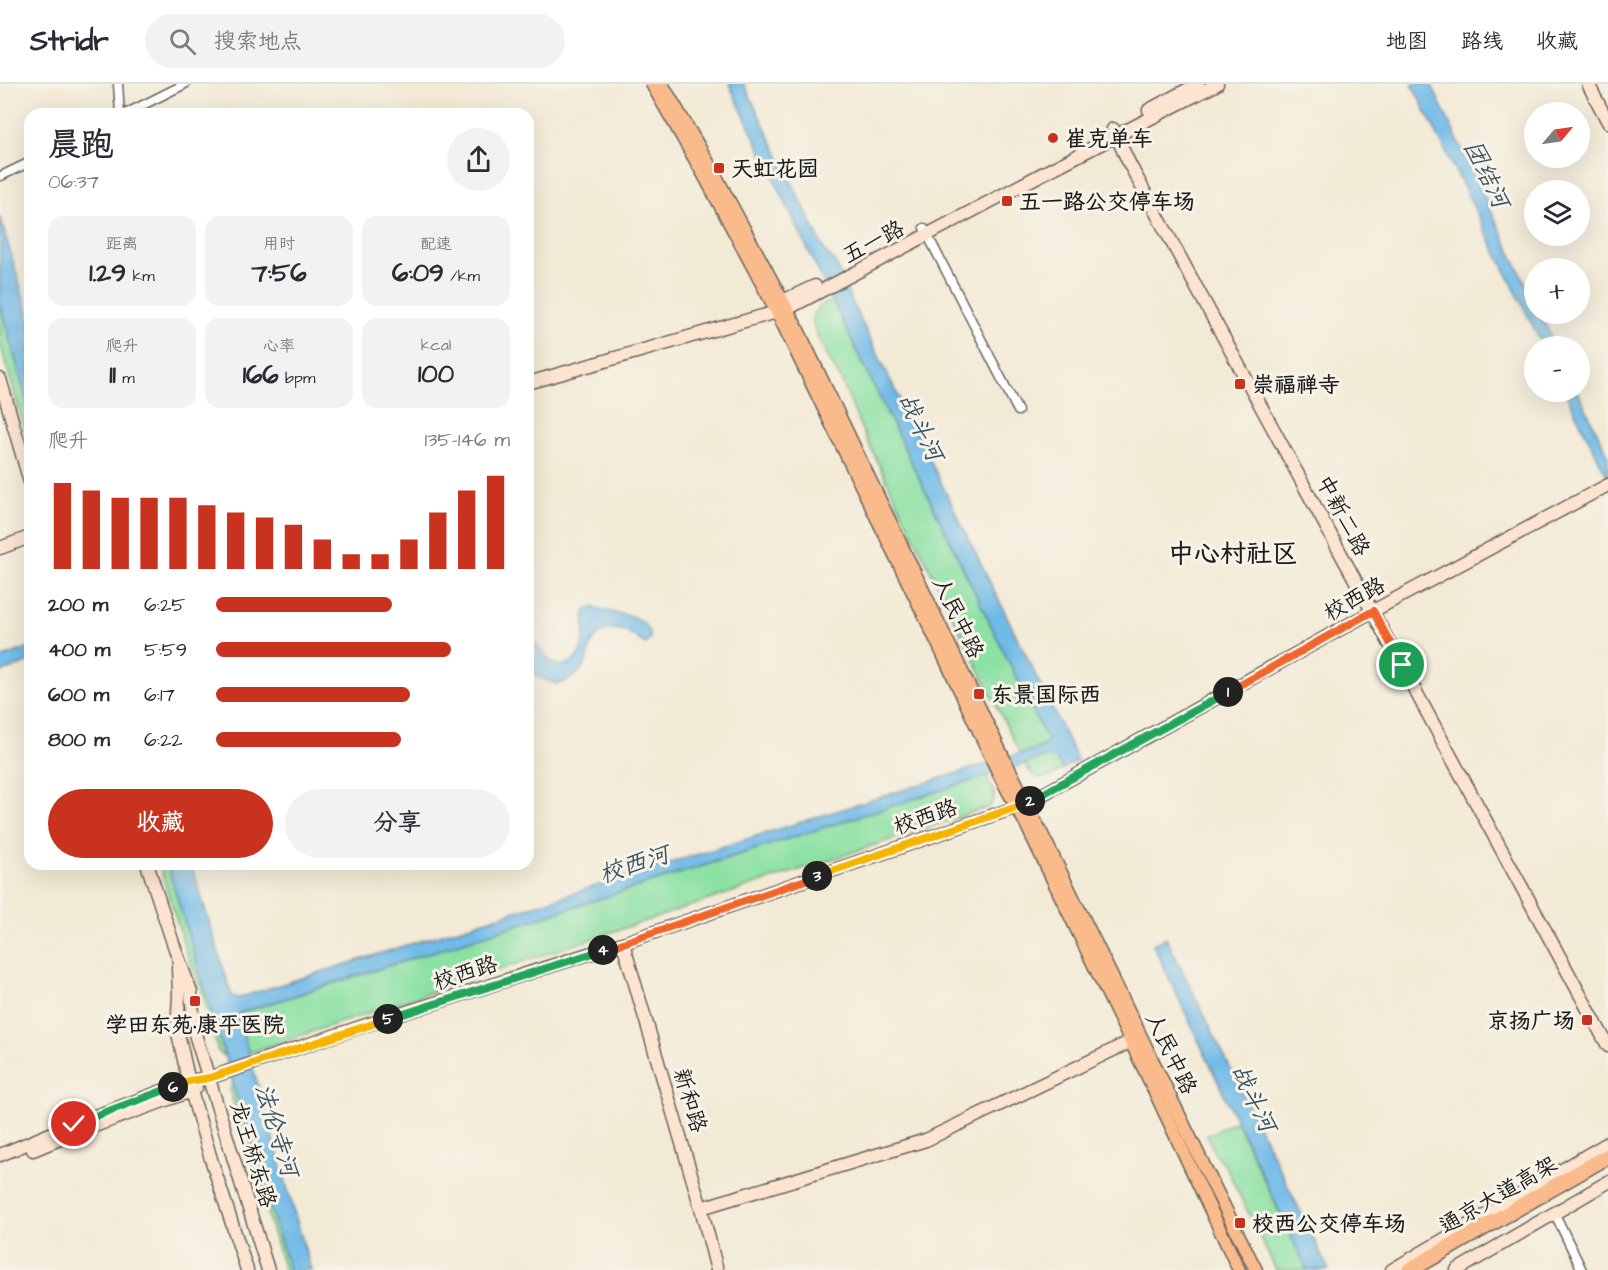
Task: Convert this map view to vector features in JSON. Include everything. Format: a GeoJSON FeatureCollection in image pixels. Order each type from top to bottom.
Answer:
{"type":"FeatureCollection","features":[{"type":"Feature","properties":{"kind":"highway","name":"通京大道高架"},"geometry":{"type":"LineString","coordinates":[[1410,1270],[1608,1156]]}},
{"type":"Feature","properties":{"kind":"highway","name":"通京大道高架"},"geometry":{"type":"LineString","coordinates":[[1430,1270],[1608,1168]]}},
{"type":"Feature","properties":{"kind":"main road","name":"人民中路"},"geometry":{"type":"LineString","coordinates":[[652,84],[780,307]]}},
{"type":"Feature","properties":{"kind":"main road","name":"人民中路"},"geometry":{"type":"LineString","coordinates":[[662,84],[713,171],[780,307],[1135,1039],[1239,1270]]}},
{"type":"Feature","properties":{"kind":"main road","name":"人民中路"},"geometry":{"type":"LineString","coordinates":[[1135,1039],[1256,1270]]}},
{"type":"Feature","properties":{"kind":"street"},"geometry":{"type":"LineString","coordinates":[[118,84],[120,108]]}},
{"type":"Feature","properties":{"kind":"street"},"geometry":{"type":"LineString","coordinates":[[137,108],[185,84]]}},
{"type":"Feature","properties":{"kind":"street","name":"五一路"},"geometry":{"type":"LineString","coordinates":[[534,381],[780,307],[1042,174],[1198,84]]}},
{"type":"Feature","properties":{"kind":"street","name":"五一路"},"geometry":{"type":"LineString","coordinates":[[843,276],[924,228],[1065,156],[1217,84]]}},
{"type":"Feature","properties":{"kind":"street"},"geometry":{"type":"LineString","coordinates":[[1588,84],[1608,122]]}},
{"type":"Feature","properties":{"kind":"street","name":"中新二路"},"geometry":{"type":"LineString","coordinates":[[1115,133],[1608,1046]]}},
{"type":"Feature","properties":{"kind":"street"},"geometry":{"type":"LineString","coordinates":[[1,176],[24,165]]}},
{"type":"Feature","properties":{"kind":"street"},"geometry":{"type":"LineString","coordinates":[[924,228],[1018,411]]}},
{"type":"Feature","properties":{"kind":"street","name":"五一路"},"geometry":{"type":"LineString","coordinates":[[534,375],[780,307]]}},
{"type":"Feature","properties":{"kind":"street"},"geometry":{"type":"LineString","coordinates":[[0,379],[24,461]]}},
{"type":"Feature","properties":{"kind":"street","name":"校西路"},"geometry":{"type":"LineString","coordinates":[[0,1164],[226,1072],[623,943],[1022,805],[1373,611],[1608,485]]}},
{"type":"Feature","properties":{"kind":"street"},"geometry":{"type":"LineString","coordinates":[[0,539],[24,531]]}},
{"type":"Feature","properties":{"kind":"street"},"geometry":{"type":"LineString","coordinates":[[0,548],[24,539]]}},
{"type":"Feature","properties":{"kind":"street","name":"龙王桥东路"},"geometry":{"type":"LineString","coordinates":[[149,870],[191,992],[195,1034],[268,1270]]}},
{"type":"Feature","properties":{"kind":"street","name":"新和路"},"geometry":{"type":"LineString","coordinates":[[623,943],[717,1270]]}},
{"type":"Feature","properties":{"kind":"street","name":"龙王桥东路"},"geometry":{"type":"LineString","coordinates":[[174,945],[180,974],[177,1029],[190,1086],[211,1159],[247,1270]]}},
{"type":"Feature","properties":{"kind":"street"},"geometry":{"type":"LineString","coordinates":[[701,1208],[927,1140],[1135,1039]]}},
{"type":"Feature","properties":{"kind":"street","name":"校西路"},"geometry":{"type":"LineString","coordinates":[[0,1155],[65,1128],[190,1086]]}},
{"type":"Feature","properties":{"kind":"street"},"geometry":{"type":"LineString","coordinates":[[1392,1270],[1608,1143]]}},
{"type":"Feature","properties":{"kind":"street"},"geometry":{"type":"LineString","coordinates":[[1457,1270],[1608,1182]]}},
{"type":"Feature","properties":{"kind":"street"},"geometry":{"type":"LineString","coordinates":[[1555,1214],[1582,1270]]}},
{"type":"Feature","properties":{"kind":"green space"},"geometry":{"type":"Polygon","coordinates":[[[832,300],[1062,769],[1050,777],[1038,778],[1028,770],[862,430],[842,382],[820,342],[814,325],[814,315],[820,307],[832,300]]]}},
{"type":"Feature","properties":{"kind":"green space"},"geometry":{"type":"Polygon","coordinates":[[[0,305],[24,390],[24,427],[0,343],[0,305]]]}},
{"type":"Feature","properties":{"kind":"green space"},"geometry":{"type":"Polygon","coordinates":[[[986,776],[994,796],[989,807],[248,1053],[238,1016],[240,1013],[986,776]]]}},
{"type":"Feature","properties":{"kind":"green space"},"geometry":{"type":"Polygon","coordinates":[[[161,870],[169,870],[225,1057],[218,1051],[201,988],[188,957],[161,870]]]}},
{"type":"Feature","properties":{"kind":"green space"},"geometry":{"type":"Polygon","coordinates":[[[233,1084],[289,1270],[284,1270],[230,1091],[233,1084]]]}},
{"type":"Feature","properties":{"kind":"green space"},"geometry":{"type":"Polygon","coordinates":[[[1236,1121],[1307,1270],[1276,1270],[1225,1165],[1215,1154],[1207,1135],[1236,1121]]]}},
{"type":"Feature","properties":{"kind":"water"},"geometry":{"type":"Polygon","coordinates":[[[729,84],[744,84],[826,253],[835,262],[848,294],[1078,761],[1062,769],[1056,759],[1049,756],[240,1013],[238,1016],[311,1270],[289,1270],[169,870],[193,870],[232,996],[238,998],[1044,746],[1047,740],[729,84]]]}},
{"type":"Feature","properties":{"kind":"water"},"geometry":{"type":"Polygon","coordinates":[[[1412,84],[1431,84],[1524,280],[1524,308],[1412,84]]]}},
{"type":"Feature","properties":{"kind":"water"},"geometry":{"type":"Polygon","coordinates":[[[0,217],[24,299],[24,390],[0,305],[0,217]]]}},
{"type":"Feature","properties":{"kind":"water"},"geometry":{"type":"Polygon","coordinates":[[[1532,324],[1545,324],[1551,336],[1538,336],[1532,324]]]}},
{"type":"Feature","properties":{"kind":"water"},"geometry":{"type":"Polygon","coordinates":[[[1570,402],[1583,402],[1608,455],[1608,478],[1570,402]]]}},
{"type":"Feature","properties":{"kind":"water"},"geometry":{"type":"Polygon","coordinates":[[[592,607],[628,615],[639,620],[649,631],[649,640],[646,644],[626,631],[607,630],[595,638],[581,670],[566,681],[554,684],[534,676],[534,642],[552,662],[558,665],[567,664],[579,655],[584,641],[585,610],[592,607]]]}},
{"type":"Feature","properties":{"kind":"water"},"geometry":{"type":"Polygon","coordinates":[[[24,649],[24,664],[0,673],[0,658],[24,649]]]}},
{"type":"Feature","properties":{"kind":"water"},"geometry":{"type":"Polygon","coordinates":[[[1166,937],[1329,1270],[1307,1270],[1153,944],[1166,937]]]}},
{"type":"Feature","properties":{"kind":"place","name":"崔克单车"},"geometry":{"type":"Point","coordinates":[1053,138]}},
{"type":"Feature","properties":{"kind":"place","name":"天虹花园"},"geometry":{"type":"Point","coordinates":[719,168]}},
{"type":"Feature","properties":{"kind":"place","name":"五一路公交停车场"},"geometry":{"type":"Point","coordinates":[1007,201]}},
{"type":"Feature","properties":{"kind":"place","name":"崇福禅寺"},"geometry":{"type":"Point","coordinates":[1240,384]}},
{"type":"Feature","properties":{"kind":"place","name":"东景国际西"},"geometry":{"type":"Point","coordinates":[979,694]}},
{"type":"Feature","properties":{"kind":"place","name":"学田东苑·康平医院"},"geometry":{"type":"Point","coordinates":[195,1001]}},
{"type":"Feature","properties":{"kind":"place","name":"京扬广场"},"geometry":{"type":"Point","coordinates":[1587,1020]}},
{"type":"Feature","properties":{"kind":"place","name":"校西公交停车场"},"geometry":{"type":"Point","coordinates":[1240,1223]}},
{"type":"Feature","properties":{"kind":"district","name":"中心村社区"},"geometry":{"type":"Point","coordinates":[1233,553]}},
{"type":"Feature","properties":{"kind":"route"},"geometry":{"type":"LineString","coordinates":[[74,1124],[189,1081],[209,1078],[623,943],[1017,807],[1373,611],[1402,665]]}},
{"type":"Feature","properties":{"kind":"water label","name":"团结河"},"geometry":{"type":"Point","coordinates":[1487,174]}},
{"type":"Feature","properties":{"kind":"water label","name":"战斗河"},"geometry":{"type":"Point","coordinates":[921,427]}},
{"type":"Feature","properties":{"kind":"water label","name":"校西河"},"geometry":{"type":"Point","coordinates":[634,864]}},
{"type":"Feature","properties":{"kind":"water label","name":"战斗河"},"geometry":{"type":"Point","coordinates":[1254,1098]}},
{"type":"Feature","properties":{"kind":"water label","name":"法伦寺河"},"geometry":{"type":"Point","coordinates":[277,1130]}}]}
